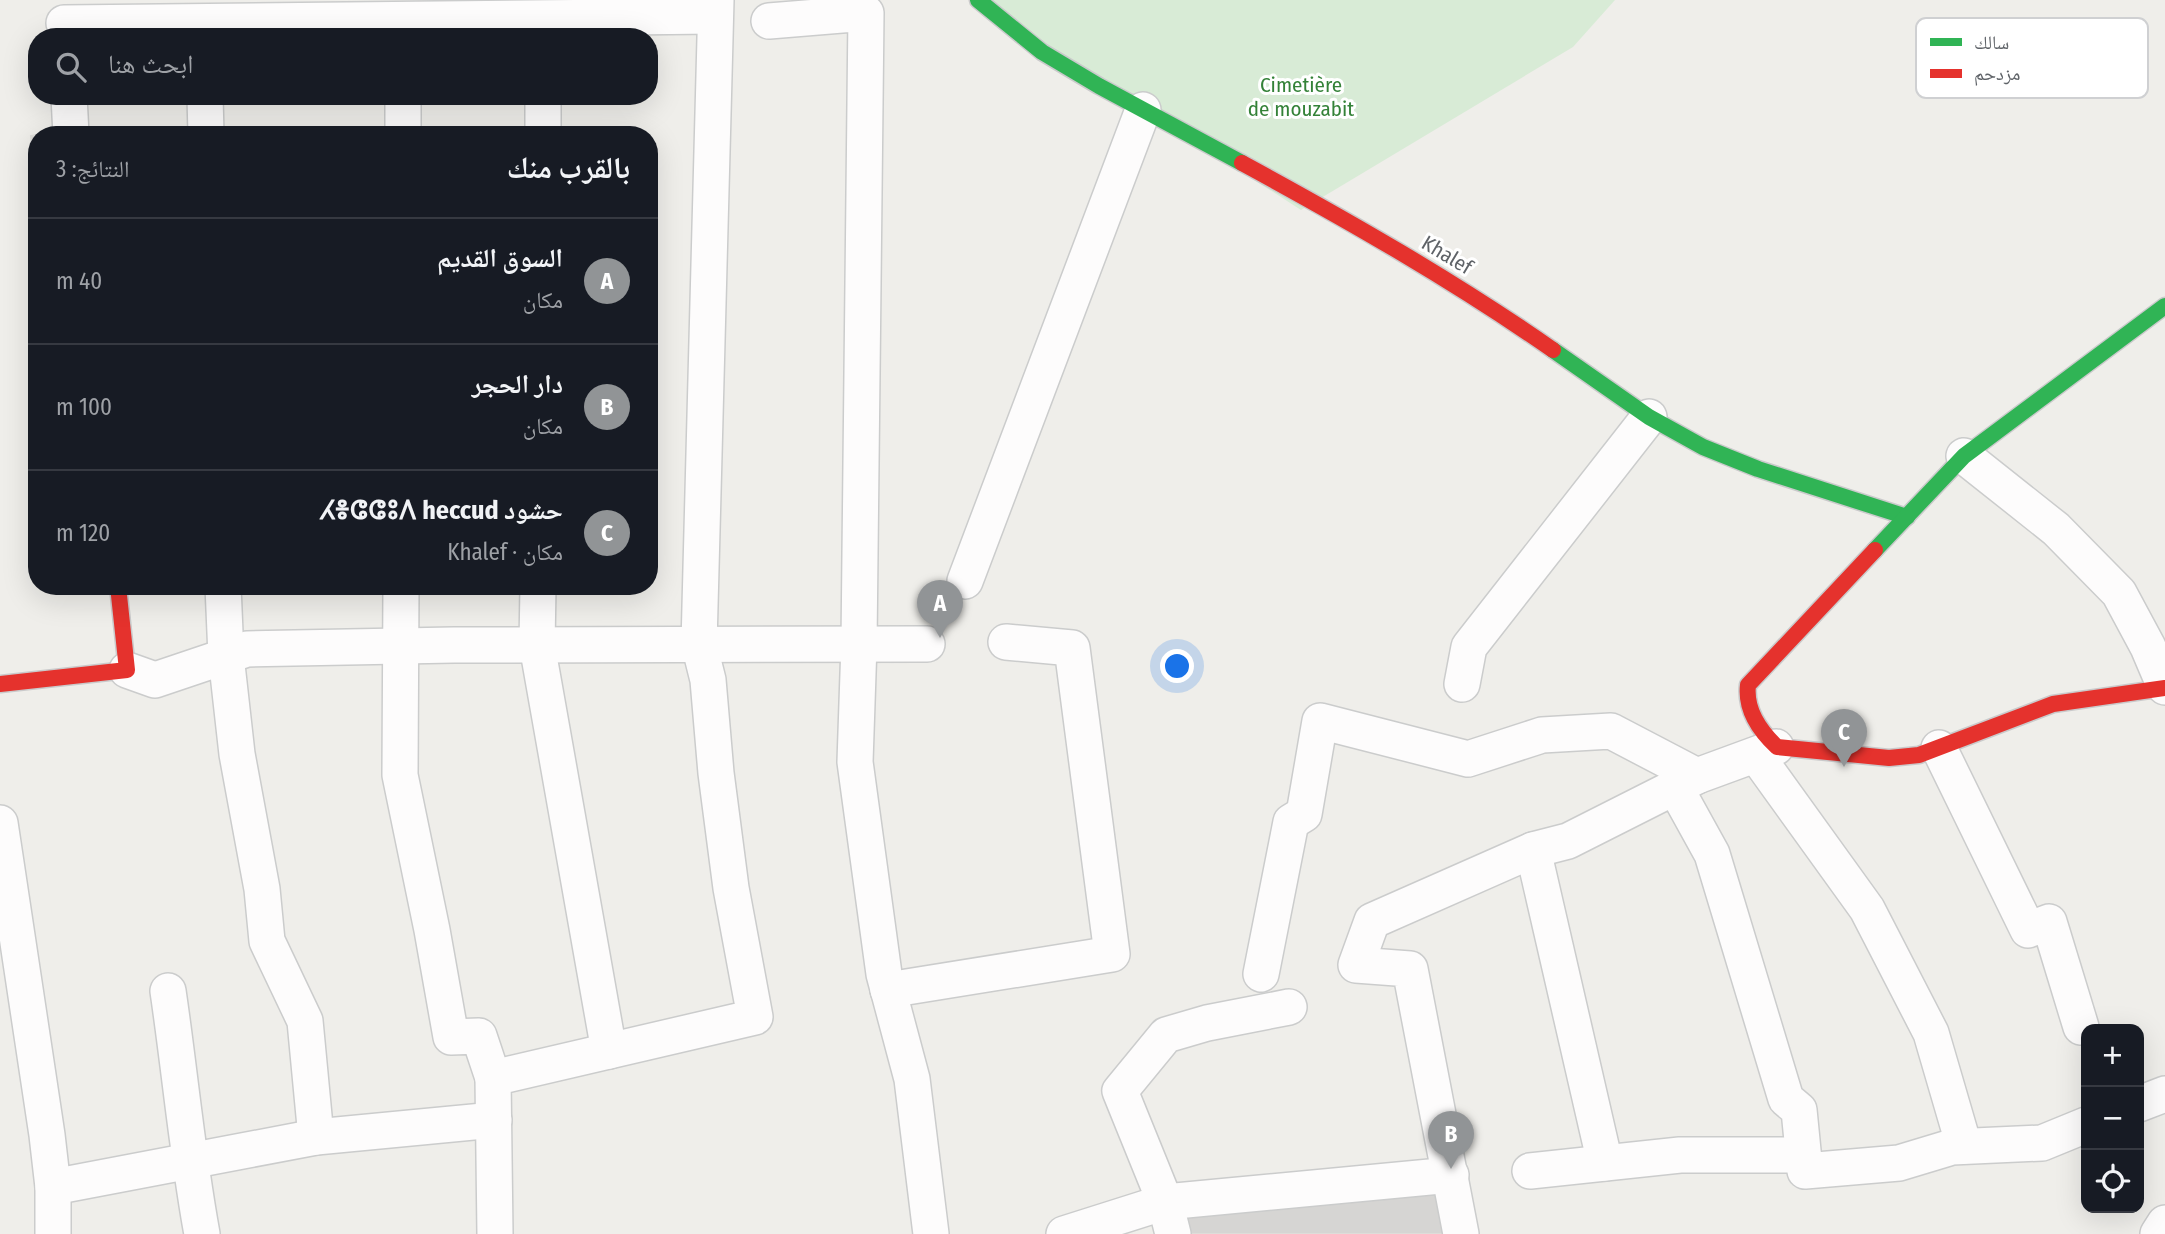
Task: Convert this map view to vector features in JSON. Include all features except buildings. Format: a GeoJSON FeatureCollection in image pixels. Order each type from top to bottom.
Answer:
{"type":"FeatureCollection","features":[{"type":"Feature","properties":{"kind":"street","name":"Khalef"},"geometry":{"type":"LineString","coordinates":[[978,0],[1042,52],[1418,261],[1487,304],[1648,417],[1703,447],[1758,470],[1907,517]]}},
{"type":"Feature","properties":{"kind":"street"},"geometry":{"type":"LineString","coordinates":[[769,21],[877,6],[855,762],[884,974],[912,1079],[931,1234]]}},
{"type":"Feature","properties":{"kind":"street"},"geometry":{"type":"LineString","coordinates":[[64,20],[544,18],[716,8],[699,644],[708,680],[716,773],[731,888],[755,1017],[493,1077]]}},
{"type":"Feature","properties":{"kind":"street"},"geometry":{"type":"LineString","coordinates":[[69,105],[71,126]]}},
{"type":"Feature","properties":{"kind":"street"},"geometry":{"type":"LineString","coordinates":[[205,105],[206,126]]}},
{"type":"Feature","properties":{"kind":"street"},"geometry":{"type":"LineString","coordinates":[[403,105],[403,126]]}},
{"type":"Feature","properties":{"kind":"street"},"geometry":{"type":"LineString","coordinates":[[543,105],[543,126]]}},
{"type":"Feature","properties":{"kind":"street"},"geometry":{"type":"LineString","coordinates":[[965,581],[1143,110]]}},
{"type":"Feature","properties":{"kind":"street"},"geometry":{"type":"LineString","coordinates":[[1964,1146],[1931,1033],[1867,909],[1766,751],[1768,739],[1748,705],[1748,685],[1964,456],[2165,306]]}},
{"type":"Feature","properties":{"kind":"street"},"geometry":{"type":"LineString","coordinates":[[1462,684],[1469,647],[1648,417]]}},
{"type":"Feature","properties":{"kind":"street"},"geometry":{"type":"LineString","coordinates":[[1461,1234],[1410,970],[1356,965],[1372,921],[1534,850],[1568,841],[1686,782],[1766,751],[1889,758],[1919,755],[2053,704],[2165,687],[2148,647],[2119,593],[2056,529],[1964,456]]}},
{"type":"Feature","properties":{"kind":"street"},"geometry":{"type":"LineString","coordinates":[[119,595],[127,670]]}},
{"type":"Feature","properties":{"kind":"street"},"geometry":{"type":"LineString","coordinates":[[223,595],[226,656],[237,754],[262,889],[267,941],[305,1021],[316,1137]]}},
{"type":"Feature","properties":{"kind":"street"},"geometry":{"type":"LineString","coordinates":[[401,595],[400,775],[451,1037],[479,1036],[493,1077],[495,1234]]}},
{"type":"Feature","properties":{"kind":"street"},"geometry":{"type":"LineString","coordinates":[[538,595],[537,645],[609,1051]]}},
{"type":"Feature","properties":{"kind":"street"},"geometry":{"type":"LineString","coordinates":[[888,990],[1111,954],[1072,648],[1006,642]]}},
{"type":"Feature","properties":{"kind":"street"},"geometry":{"type":"LineString","coordinates":[[0,684],[127,670],[155,680],[247,649],[927,644]]}},
{"type":"Feature","properties":{"kind":"street"},"geometry":{"type":"LineString","coordinates":[[1261,974],[1291,822],[1304,814],[1320,721],[1468,759],[1542,735],[1611,731],[1686,782],[1712,854],[1786,1099],[1799,1110],[1805,1171],[1899,1163],[1952,1147],[2042,1143],[2081,1127]]}},
{"type":"Feature","properties":{"kind":"street"},"geometry":{"type":"LineString","coordinates":[[1939,748],[2028,930],[2049,922],[2081,1027]]}},
{"type":"Feature","properties":{"kind":"street"},"geometry":{"type":"LineString","coordinates":[[0,823],[47,1135],[53,1187],[53,1234]]}},
{"type":"Feature","properties":{"kind":"street"},"geometry":{"type":"LineString","coordinates":[[1534,850],[1605,1163]]}},
{"type":"Feature","properties":{"kind":"street"},"geometry":{"type":"LineString","coordinates":[[168,991],[189,1161],[202,1234]]}},
{"type":"Feature","properties":{"kind":"street"},"geometry":{"type":"LineString","coordinates":[[1169,1218],[1120,1091],[1166,1035],[1207,1023],[1289,1007]]}},
{"type":"Feature","properties":{"kind":"street"},"geometry":{"type":"LineString","coordinates":[[2144,1102],[2165,1094]]}},
{"type":"Feature","properties":{"kind":"street"},"geometry":{"type":"LineString","coordinates":[[53,1187],[316,1137],[494,1120]]}},
{"type":"Feature","properties":{"kind":"street"},"geometry":{"type":"LineString","coordinates":[[1530,1171],[1679,1155],[1803,1155]]}},
{"type":"Feature","properties":{"kind":"street"},"geometry":{"type":"LineString","coordinates":[[1063,1234],[1451,1175]]}},
{"type":"Feature","properties":{"kind":"street"},"geometry":{"type":"LineString","coordinates":[[2158,1234],[2165,1223]]}},
{"type":"Feature","properties":{"kind":"green space","name":"Cimetière de mouzabit"},"geometry":{"type":"Polygon","coordinates":[[[974,0],[1615,0],[1573,47],[1301,210],[974,0]]]}},
{"type":"Feature","properties":{"kind":"traffic: fast"},"geometry":{"type":"LineString","coordinates":[[978,0],[1042,52],[1242,163]]}},
{"type":"Feature","properties":{"kind":"traffic: fast"},"geometry":{"type":"LineString","coordinates":[[1875,550],[1964,456],[2165,306]]}},
{"type":"Feature","properties":{"kind":"traffic: fast"},"geometry":{"type":"LineString","coordinates":[[1553,350],[1649,417],[1703,447],[1758,469],[1907,517]]}},
{"type":"Feature","properties":{"kind":"traffic: jam"},"geometry":{"type":"LineString","coordinates":[[1242,163],[1400,252],[1553,350]]}},
{"type":"Feature","properties":{"kind":"traffic: jam"},"geometry":{"type":"LineString","coordinates":[[1875,550],[1748,685],[1751,711],[1765,734],[1777,747],[1889,758],[1919,755],[2053,704],[2165,688]]}},
{"type":"Feature","properties":{"kind":"traffic: jam"},"geometry":{"type":"LineString","coordinates":[[0,684],[127,670],[119,595]]}},
{"type":"Feature","properties":{"kind":"place","name":"السوق القديم"},"geometry":{"type":"Point","coordinates":[940,638]}},
{"type":"Feature","properties":{"kind":"place","name":"حشود ⵃⴻⵛⵛⵓⴷ heccud"},"geometry":{"type":"Point","coordinates":[1844,767]}},
{"type":"Feature","properties":{"kind":"place","name":"دار الحجر"},"geometry":{"type":"Point","coordinates":[1451,1169]}}]}
